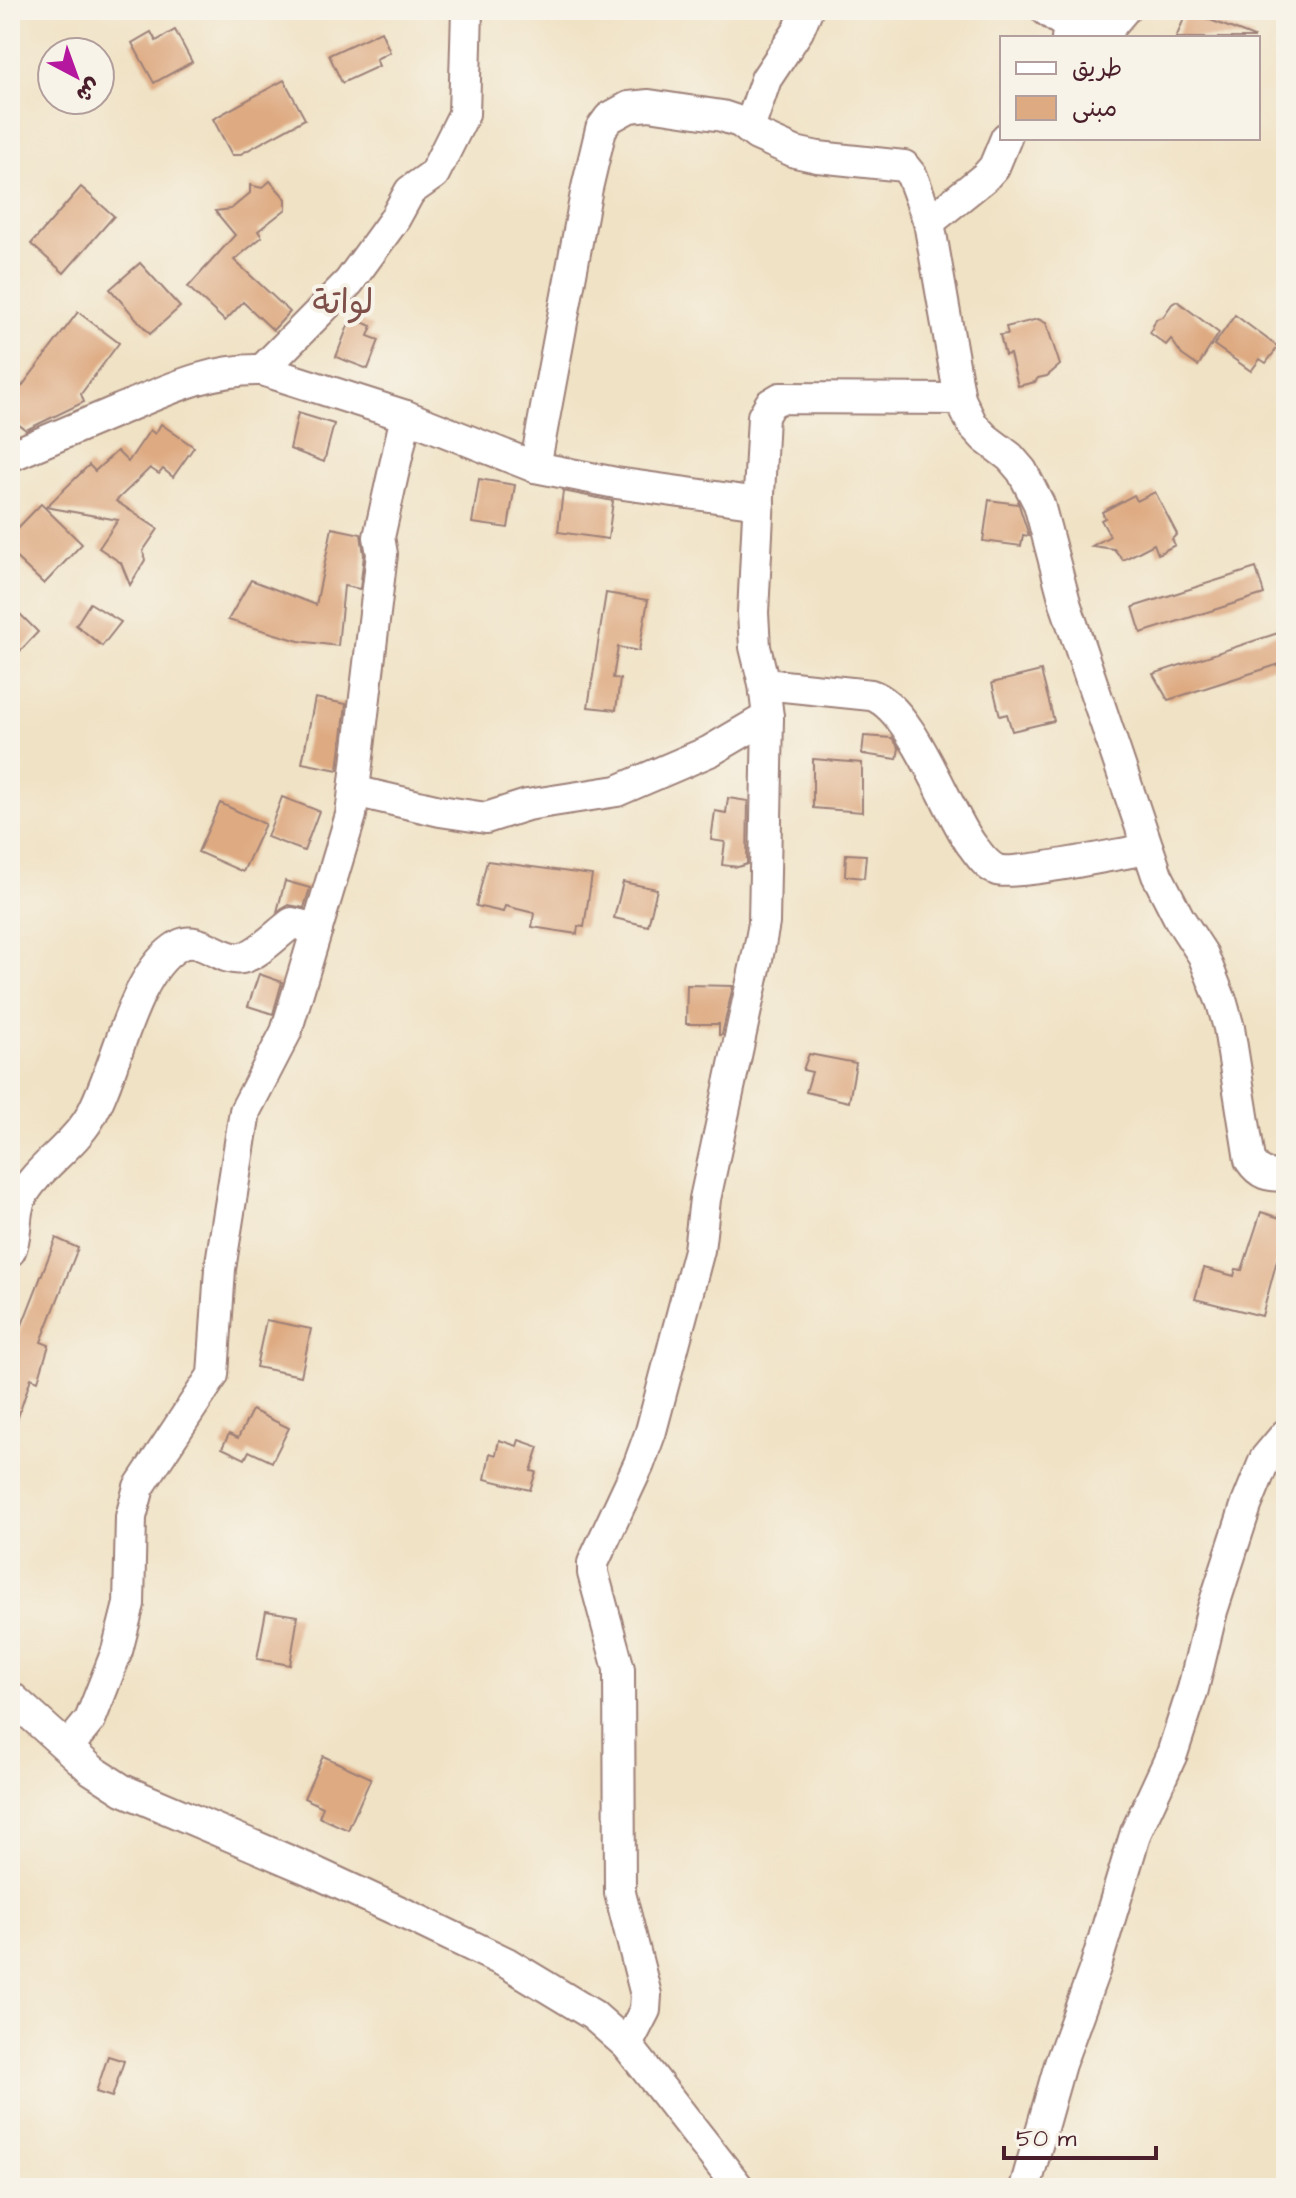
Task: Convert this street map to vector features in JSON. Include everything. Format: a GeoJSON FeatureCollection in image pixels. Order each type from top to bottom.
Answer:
{"type":"FeatureCollection","features":[{"type":"Feature","properties":{"kind":"street"},"geometry":{"type":"LineString","coordinates":[[262,370],[349,282],[394,220],[410,191],[434,174],[464,114],[467,10]]}},
{"type":"Feature","properties":{"kind":"street"},"geometry":{"type":"LineString","coordinates":[[749,129],[766,79],[798,31],[807,10]]}},
{"type":"Feature","properties":{"kind":"street"},"geometry":{"type":"LineString","coordinates":[[1046,10],[1081,29],[1124,10]]}},
{"type":"Feature","properties":{"kind":"street"},"geometry":{"type":"LineString","coordinates":[[535,467],[587,188],[604,123],[621,110],[649,105],[728,117],[782,146],[807,155],[904,166],[912,176],[929,222],[960,399],[972,424],[1022,471],[1039,504],[1066,606],[1148,849],[1168,896],[1203,955],[1222,1003],[1229,1028],[1250,1160],[1258,1172],[1268,1176],[1286,1176]]}},
{"type":"Feature","properties":{"kind":"street"},"geometry":{"type":"LineString","coordinates":[[929,222],[985,177],[994,167],[1005,140]]}},
{"type":"Feature","properties":{"kind":"street"},"geometry":{"type":"LineString","coordinates":[[10,456],[160,393],[217,373],[262,370],[406,416],[535,467],[616,483],[759,503]]}},
{"type":"Feature","properties":{"kind":"street"},"geometry":{"type":"LineString","coordinates":[[627,2045],[645,2010],[646,1995],[620,1893],[619,1669],[593,1563],[651,1431],[699,1250],[705,1199],[764,923],[768,717],[755,647],[753,613],[763,416],[770,404],[780,398],[960,399]]}},
{"type":"Feature","properties":{"kind":"street"},"geometry":{"type":"LineString","coordinates":[[68,1747],[90,1720],[120,1640],[129,1604],[131,1517],[139,1487],[213,1375],[220,1269],[245,1111],[286,1032],[345,841],[354,791],[382,554],[379,537],[406,416]]}},
{"type":"Feature","properties":{"kind":"street"},"geometry":{"type":"LineString","coordinates":[[764,684],[871,695],[891,705],[908,729],[961,830],[984,862],[997,870],[1021,870],[1148,849]]}},
{"type":"Feature","properties":{"kind":"street"},"geometry":{"type":"LineString","coordinates":[[354,791],[486,818],[527,805],[617,791],[710,751],[768,717]]}},
{"type":"Feature","properties":{"kind":"street"},"geometry":{"type":"LineString","coordinates":[[10,1251],[16,1238],[20,1198],[88,1121],[142,989],[168,954],[188,942],[240,958],[251,954],[292,923],[317,929]]}},
{"type":"Feature","properties":{"kind":"street"},"geometry":{"type":"LineString","coordinates":[[1025,2188],[1060,2064],[1095,1968],[1136,1832],[1172,1754],[1185,1715],[1212,1611],[1246,1506],[1265,1459],[1286,1434]]}},
{"type":"Feature","properties":{"kind":"street"},"geometry":{"type":"LineString","coordinates":[[10,1696],[106,1781],[308,1869],[507,1963],[593,2015],[627,2045],[739,2188]]}},
{"type":"Feature","properties":{"kind":"building"},"geometry":{"type":"Polygon","coordinates":[[[1187,11],[1251,36],[1177,36],[1187,11]]]}},
{"type":"Feature","properties":{"kind":"building"},"geometry":{"type":"Polygon","coordinates":[[[175,30],[192,62],[154,83],[132,43],[151,32],[156,41],[175,30]]]}},
{"type":"Feature","properties":{"kind":"building"},"geometry":{"type":"Polygon","coordinates":[[[381,31],[390,52],[376,59],[379,66],[342,83],[329,55],[381,31]]]}},
{"type":"Feature","properties":{"kind":"building"},"geometry":{"type":"Polygon","coordinates":[[[284,80],[305,119],[239,155],[232,155],[213,119],[284,80]]]}},
{"type":"Feature","properties":{"kind":"building"},"geometry":{"type":"Polygon","coordinates":[[[270,181],[286,199],[286,209],[258,231],[262,237],[234,260],[290,312],[273,330],[243,302],[225,321],[188,287],[235,235],[215,211],[231,209],[250,193],[250,185],[262,188],[270,181]]]}},
{"type":"Feature","properties":{"kind":"building"},"geometry":{"type":"Polygon","coordinates":[[[81,187],[114,216],[64,273],[31,244],[81,187]]]}},
{"type":"Feature","properties":{"kind":"building"},"geometry":{"type":"Polygon","coordinates":[[[140,263],[180,307],[150,334],[110,289],[140,263]]]}},
{"type":"Feature","properties":{"kind":"building"},"geometry":{"type":"Polygon","coordinates":[[[1177,301],[1219,333],[1198,366],[1182,355],[1171,339],[1166,345],[1150,333],[1156,319],[1163,317],[1177,301]]]}},
{"type":"Feature","properties":{"kind":"building"},"geometry":{"type":"Polygon","coordinates":[[[78,312],[119,343],[81,394],[84,402],[26,430],[10,418],[10,402],[78,312]]]}},
{"type":"Feature","properties":{"kind":"building"},"geometry":{"type":"Polygon","coordinates":[[[1235,315],[1278,347],[1266,363],[1260,359],[1251,371],[1214,345],[1235,315]]]}},
{"type":"Feature","properties":{"kind":"building"},"geometry":{"type":"Polygon","coordinates":[[[351,318],[372,326],[368,336],[379,340],[368,369],[336,357],[351,318]]]}},
{"type":"Feature","properties":{"kind":"building"},"geometry":{"type":"Polygon","coordinates":[[[1038,319],[1046,323],[1060,365],[1035,382],[1018,386],[1010,354],[1005,355],[1000,335],[1008,334],[1006,327],[1038,319]]]}},
{"type":"Feature","properties":{"kind":"building"},"geometry":{"type":"Polygon","coordinates":[[[298,413],[334,424],[324,462],[290,449],[298,413]]]}},
{"type":"Feature","properties":{"kind":"building"},"geometry":{"type":"Polygon","coordinates":[[[161,424],[194,447],[173,477],[163,469],[159,474],[150,468],[116,501],[158,529],[143,551],[145,560],[130,585],[121,563],[99,548],[118,520],[46,507],[89,465],[95,471],[117,451],[128,462],[150,430],[155,434],[161,424]]]}},
{"type":"Feature","properties":{"kind":"building"},"geometry":{"type":"Polygon","coordinates":[[[479,479],[515,485],[508,528],[472,523],[479,479]]]}},
{"type":"Feature","properties":{"kind":"building"},"geometry":{"type":"Polygon","coordinates":[[[563,491],[613,501],[608,539],[558,532],[563,491]]]}},
{"type":"Feature","properties":{"kind":"building"},"geometry":{"type":"Polygon","coordinates":[[[1155,492],[1177,534],[1172,539],[1175,545],[1158,554],[1154,544],[1123,560],[1114,549],[1092,546],[1110,536],[1101,520],[1105,518],[1102,512],[1134,495],[1137,501],[1155,492]]]}},
{"type":"Feature","properties":{"kind":"building"},"geometry":{"type":"Polygon","coordinates":[[[989,500],[1018,502],[1029,536],[1023,535],[1021,546],[983,541],[989,500]]]}},
{"type":"Feature","properties":{"kind":"building"},"geometry":{"type":"Polygon","coordinates":[[[41,504],[82,544],[44,584],[10,552],[10,536],[41,504]]]}},
{"type":"Feature","properties":{"kind":"building"},"geometry":{"type":"Polygon","coordinates":[[[332,528],[361,534],[364,555],[360,589],[344,586],[338,646],[299,641],[228,620],[251,580],[316,605],[332,528]]]}},
{"type":"Feature","properties":{"kind":"building"},"geometry":{"type":"Polygon","coordinates":[[[1256,568],[1264,594],[1141,633],[1133,607],[1256,568]]]}},
{"type":"Feature","properties":{"kind":"building"},"geometry":{"type":"Polygon","coordinates":[[[606,593],[648,600],[639,651],[618,647],[613,678],[620,679],[616,710],[588,707],[606,593]]]}},
{"type":"Feature","properties":{"kind":"building"},"geometry":{"type":"Polygon","coordinates":[[[90,603],[121,622],[102,646],[76,625],[90,603]]]}},
{"type":"Feature","properties":{"kind":"building"},"geometry":{"type":"Polygon","coordinates":[[[10,604],[38,632],[20,651],[10,641],[10,604]]]}},
{"type":"Feature","properties":{"kind":"building"},"geometry":{"type":"Polygon","coordinates":[[[1278,633],[1286,662],[1168,700],[1153,674],[1278,633]]]}},
{"type":"Feature","properties":{"kind":"building"},"geometry":{"type":"Polygon","coordinates":[[[1041,671],[1054,721],[1012,731],[1007,714],[1000,716],[992,683],[1041,671]]]}},
{"type":"Feature","properties":{"kind":"building"},"geometry":{"type":"Polygon","coordinates":[[[315,698],[346,704],[338,770],[302,763],[315,698]]]}},
{"type":"Feature","properties":{"kind":"building"},"geometry":{"type":"Polygon","coordinates":[[[864,736],[892,738],[899,748],[897,759],[862,754],[864,736]]]}},
{"type":"Feature","properties":{"kind":"building"},"geometry":{"type":"Polygon","coordinates":[[[813,759],[862,763],[862,812],[813,808],[813,759]]]}},
{"type":"Feature","properties":{"kind":"building"},"geometry":{"type":"Polygon","coordinates":[[[282,797],[319,811],[304,851],[267,837],[282,797]]]}},
{"type":"Feature","properties":{"kind":"building"},"geometry":{"type":"Polygon","coordinates":[[[728,798],[748,801],[747,864],[738,867],[722,865],[725,842],[711,840],[715,811],[726,813],[728,798]]]}},
{"type":"Feature","properties":{"kind":"building"},"geometry":{"type":"Polygon","coordinates":[[[220,803],[265,824],[243,872],[198,852],[220,803]]]}},
{"type":"Feature","properties":{"kind":"building"},"geometry":{"type":"Polygon","coordinates":[[[846,854],[866,855],[864,878],[845,876],[846,854]]]}},
{"type":"Feature","properties":{"kind":"building"},"geometry":{"type":"Polygon","coordinates":[[[487,861],[592,875],[584,927],[578,926],[577,934],[532,927],[534,913],[505,906],[503,912],[476,906],[487,861]]]}},
{"type":"Feature","properties":{"kind":"building"},"geometry":{"type":"Polygon","coordinates":[[[285,881],[310,888],[304,908],[289,905],[277,912],[285,881]]]}},
{"type":"Feature","properties":{"kind":"building"},"geometry":{"type":"Polygon","coordinates":[[[623,882],[657,889],[648,926],[614,918],[623,882]]]}},
{"type":"Feature","properties":{"kind":"building"},"geometry":{"type":"Polygon","coordinates":[[[259,974],[282,982],[273,1014],[248,1006],[259,974]]]}},
{"type":"Feature","properties":{"kind":"building"},"geometry":{"type":"Polygon","coordinates":[[[687,985],[733,986],[722,1035],[719,1035],[719,1024],[686,1024],[687,985]]]}},
{"type":"Feature","properties":{"kind":"building"},"geometry":{"type":"Polygon","coordinates":[[[809,1054],[856,1063],[849,1102],[806,1092],[812,1072],[803,1070],[809,1054]]]}},
{"type":"Feature","properties":{"kind":"building"},"geometry":{"type":"Polygon","coordinates":[[[1261,1212],[1286,1220],[1286,1263],[1277,1260],[1262,1316],[1195,1299],[1204,1268],[1234,1276],[1236,1269],[1242,1270],[1261,1212]]]}},
{"type":"Feature","properties":{"kind":"building"},"geometry":{"type":"Polygon","coordinates":[[[56,1238],[78,1248],[41,1342],[49,1345],[38,1381],[31,1378],[13,1432],[10,1431],[10,1356],[56,1238]]]}},
{"type":"Feature","properties":{"kind":"building"},"geometry":{"type":"Polygon","coordinates":[[[266,1320],[311,1329],[301,1376],[256,1367],[266,1320]]]}},
{"type":"Feature","properties":{"kind":"building"},"geometry":{"type":"Polygon","coordinates":[[[252,1410],[289,1428],[272,1462],[249,1451],[245,1459],[222,1448],[229,1434],[238,1438],[252,1410]]]}},
{"type":"Feature","properties":{"kind":"building"},"geometry":{"type":"Polygon","coordinates":[[[499,1440],[517,1446],[519,1440],[539,1447],[531,1471],[536,1472],[530,1490],[485,1479],[490,1453],[496,1455],[499,1440]]]}},
{"type":"Feature","properties":{"kind":"building"},"geometry":{"type":"Polygon","coordinates":[[[266,1611],[298,1616],[290,1665],[257,1659],[266,1611]]]}},
{"type":"Feature","properties":{"kind":"building"},"geometry":{"type":"Polygon","coordinates":[[[323,1756],[371,1778],[348,1830],[319,1817],[323,1807],[304,1798],[323,1756]]]}},
{"type":"Feature","properties":{"kind":"building"},"geometry":{"type":"Polygon","coordinates":[[[108,2056],[124,2061],[112,2097],[96,2092],[108,2056]]]}},
{"type":"Feature","properties":{"kind":"district","name":"لواتة"},"geometry":{"type":"Point","coordinates":[343,303]}}]}
